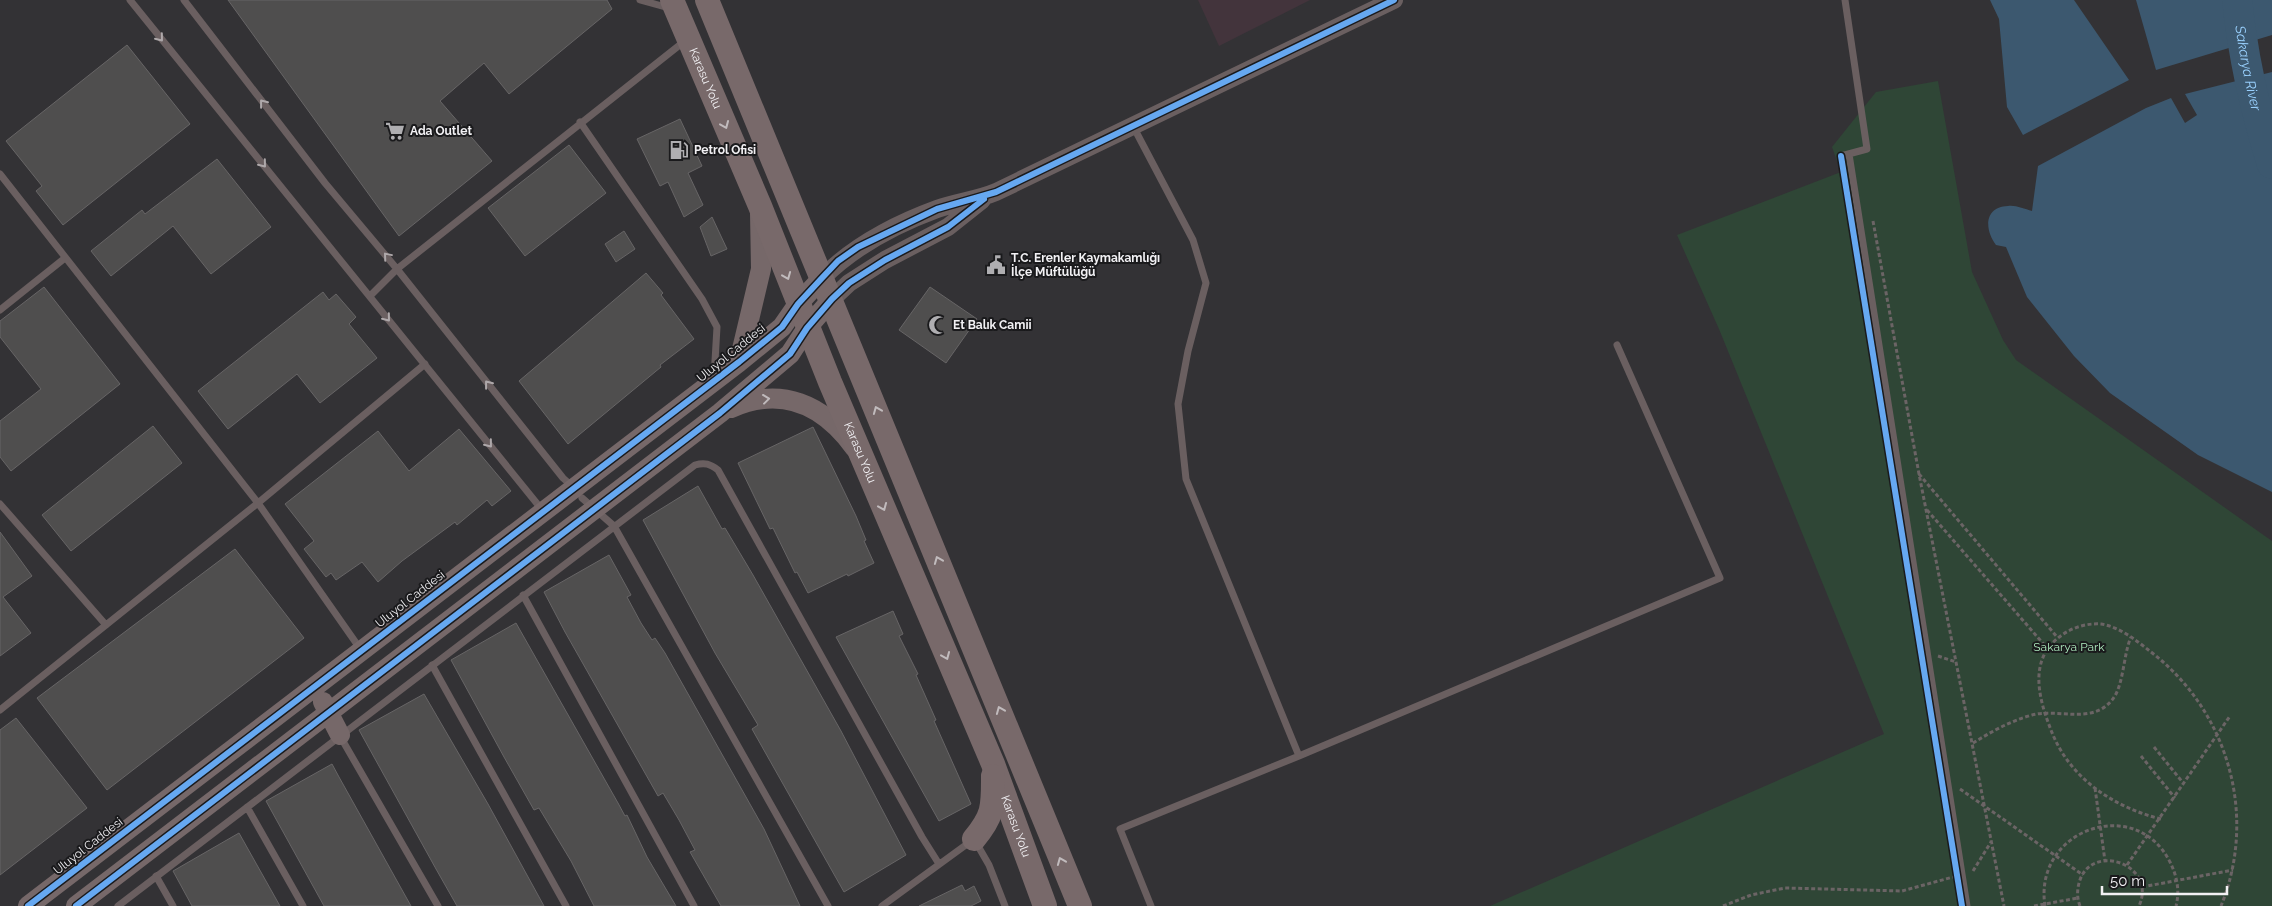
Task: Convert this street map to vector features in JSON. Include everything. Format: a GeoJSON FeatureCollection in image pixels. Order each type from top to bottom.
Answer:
{"type":"FeatureCollection","features":[{"type":"Feature","properties":{"kind":"highway"},"geometry":{"type":"LineString","coordinates":[[707,0],[1080,906]]}},
{"type":"Feature","properties":{"kind":"highway","name":"Karasu Yolu"},"geometry":{"type":"LineString","coordinates":[[674,5],[760,206],[808,328],[993,764],[1046,906]]}},
{"type":"Feature","properties":{"kind":"highway"},"geometry":{"type":"LineString","coordinates":[[974,839],[988,822],[993,802],[993,764]]}},
{"type":"Feature","properties":{"kind":"main road"},"geometry":{"type":"LineString","coordinates":[[739,362],[761,268],[760,206]]}},
{"type":"Feature","properties":{"kind":"main road","name":"Uluyol Caddesi"},"geometry":{"type":"LineString","coordinates":[[76,906],[483,594],[584,498],[714,382],[782,327],[798,304],[827,288]]}},
{"type":"Feature","properties":{"kind":"main road","name":"Uluyol Caddesi"},"geometry":{"type":"LineString","coordinates":[[28,906],[543,510],[584,498],[720,413],[790,354],[808,328],[827,288]]}},
{"type":"Feature","properties":{"kind":"main road"},"geometry":{"type":"LineString","coordinates":[[720,413],[740,404],[772,398],[802,403],[827,418],[852,443],[864,461]]}},
{"type":"Feature","properties":{"kind":"main road"},"geometry":{"type":"LineString","coordinates":[[340,735],[328,714],[322,698],[326,690],[363,656],[361,651]]}},
{"type":"Feature","properties":{"kind":"street"},"geometry":{"type":"LineString","coordinates":[[827,288],[849,283],[885,260],[948,227],[988,196],[1394,0]]}},
{"type":"Feature","properties":{"kind":"street"},"geometry":{"type":"LineString","coordinates":[[827,288],[838,261],[858,247],[937,209],[988,196]]}},
{"type":"Feature","properties":{"kind":"lane"},"geometry":{"type":"LineString","coordinates":[[130,0],[543,510]]}},
{"type":"Feature","properties":{"kind":"lane"},"geometry":{"type":"LineString","coordinates":[[184,0],[325,183],[397,269],[563,478],[614,526],[828,906]]}},
{"type":"Feature","properties":{"kind":"lane"},"geometry":{"type":"LineString","coordinates":[[640,0],[674,5]]}},
{"type":"Feature","properties":{"kind":"lane"},"geometry":{"type":"LineString","coordinates":[[1845,0],[1868,149],[1845,155],[1947,780],[1959,875],[1967,906]]}},
{"type":"Feature","properties":{"kind":"lane"},"geometry":{"type":"LineString","coordinates":[[370,296],[397,269],[688,38]]}},
{"type":"Feature","properties":{"kind":"lane"},"geometry":{"type":"LineString","coordinates":[[580,122],[702,299],[717,327],[714,382]]}},
{"type":"Feature","properties":{"kind":"lane"},"geometry":{"type":"LineString","coordinates":[[1133,125],[1193,240],[1206,283],[1188,351],[1178,404],[1186,479],[1299,756]]}},
{"type":"Feature","properties":{"kind":"lane"},"geometry":{"type":"LineString","coordinates":[[0,174],[258,503],[361,651]]}},
{"type":"Feature","properties":{"kind":"lane"},"geometry":{"type":"LineString","coordinates":[[0,310],[65,258]]}},
{"type":"Feature","properties":{"kind":"lane"},"geometry":{"type":"LineString","coordinates":[[1151,906],[1120,829],[1299,756],[1720,578],[1617,346]]}},
{"type":"Feature","properties":{"kind":"lane"},"geometry":{"type":"LineString","coordinates":[[0,710],[258,503],[425,364]]}},
{"type":"Feature","properties":{"kind":"lane"},"geometry":{"type":"LineString","coordinates":[[118,906],[523,595],[695,465],[702,463],[711,465],[718,470],[922,837],[939,864]]}},
{"type":"Feature","properties":{"kind":"lane"},"geometry":{"type":"LineString","coordinates":[[0,504],[106,625]]}},
{"type":"Feature","properties":{"kind":"lane"},"geometry":{"type":"LineString","coordinates":[[523,595],[694,906]]}},
{"type":"Feature","properties":{"kind":"lane"},"geometry":{"type":"LineString","coordinates":[[432,665],[566,906]]}},
{"type":"Feature","properties":{"kind":"lane"},"geometry":{"type":"LineString","coordinates":[[340,735],[438,906]]}},
{"type":"Feature","properties":{"kind":"lane"},"geometry":{"type":"LineString","coordinates":[[246,807],[304,906]]}},
{"type":"Feature","properties":{"kind":"lane"},"geometry":{"type":"LineString","coordinates":[[882,906],[974,839],[989,865],[1005,906]]}},
{"type":"Feature","properties":{"kind":"lane"},"geometry":{"type":"LineString","coordinates":[[156,876],[173,906]]}},
{"type":"Feature","properties":{"kind":"path"},"geometry":{"type":"LineString","coordinates":[[1873,220],[1919,474],[2004,906]]}},
{"type":"Feature","properties":{"kind":"path"},"geometry":{"type":"LineString","coordinates":[[1919,474],[2058,638]]}},
{"type":"Feature","properties":{"kind":"path"},"geometry":{"type":"LineString","coordinates":[[1926,510],[2048,648]]}},
{"type":"Feature","properties":{"kind":"path"},"geometry":{"type":"LineString","coordinates":[[2161,819],[2128,809],[2095,788],[2076,772],[2065,758],[2053,736],[2040,699],[2038,680],[2040,664],[2048,648],[2058,638],[2076,628],[2102,624],[2131,637],[2162,660],[2188,688],[2218,735],[2230,769],[2236,804],[2237,834],[2233,870],[2222,906]]}},
{"type":"Feature","properties":{"kind":"path"},"geometry":{"type":"LineString","coordinates":[[1973,743],[2001,727],[2044,712],[2083,714],[2104,707],[2117,692],[2131,637]]}},
{"type":"Feature","properties":{"kind":"path"},"geometry":{"type":"LineString","coordinates":[[2127,865],[2161,819],[2230,716]]}},
{"type":"Feature","properties":{"kind":"path"},"geometry":{"type":"LineString","coordinates":[[2154,747],[2184,784]]}},
{"type":"Feature","properties":{"kind":"path"},"geometry":{"type":"LineString","coordinates":[[2141,756],[2175,798]]}},
{"type":"Feature","properties":{"kind":"path"},"geometry":{"type":"LineString","coordinates":[[1947,780],[2083,875]]}},
{"type":"Feature","properties":{"kind":"path"},"geometry":{"type":"LineString","coordinates":[[2095,788],[2105,861]]}},
{"type":"Feature","properties":{"kind":"path"},"geometry":{"type":"LineString","coordinates":[[2045,905],[2042,891],[2047,869],[2060,849],[2078,834],[2100,826],[2116,826],[2133,829],[2148,837],[2165,853],[2176,873],[2178,897],[2176,906]]}},
{"type":"Feature","properties":{"kind":"path"},"geometry":{"type":"LineString","coordinates":[[1723,906],[1751,896],[1785,888],[1902,891],[1974,871],[1991,842]]}},
{"type":"Feature","properties":{"kind":"path"},"geometry":{"type":"LineString","coordinates":[[2080,906],[2077,890],[2083,875],[2095,864],[2105,861],[2117,861],[2127,865],[2135,872],[2143,891],[2139,906]]}},
{"type":"Feature","properties":{"kind":"path"},"geometry":{"type":"LineString","coordinates":[[1955,866],[1959,875],[1958,883]]}},
{"type":"Feature","properties":{"kind":"path"},"geometry":{"type":"LineString","coordinates":[[2142,887],[2233,870]]}},
{"type":"Feature","properties":{"kind":"path"},"geometry":{"type":"LineString","coordinates":[[2034,906],[2078,898]]}},
{"type":"Feature","properties":{"kind":"shaded area"},"geometry":{"type":"Polygon","coordinates":[[[1198,0],[1310,0],[1219,46],[1198,0]]]}},
{"type":"Feature","properties":{"kind":"green space","name":"Sakarya Park"},"geometry":{"type":"Polygon","coordinates":[[[1938,81],[1972,272],[2003,340],[2016,360],[2272,541],[2272,906],[1490,906],[1884,734],[1719,329],[1677,235],[1841,172],[1832,147],[1876,92],[1938,81]]]}},
{"type":"Feature","properties":{"kind":"water"},"geometry":{"type":"Polygon","coordinates":[[[1990,0],[2074,0],[2129,80],[2023,135],[2007,107],[1999,19],[1990,0]]]}},
{"type":"Feature","properties":{"kind":"water"},"geometry":{"type":"Polygon","coordinates":[[[2136,0],[2272,0],[2272,35],[2156,70],[2136,0]]]}},
{"type":"Feature","properties":{"kind":"water"},"geometry":{"type":"Polygon","coordinates":[[[2272,72],[2272,492],[2198,455],[2110,393],[2074,356],[2027,297],[2006,247],[1996,245],[1992,239],[1988,221],[1990,215],[2000,207],[2014,206],[2032,211],[2038,166],[2146,108],[2171,98],[2185,123],[2197,115],[2185,94],[2272,72]]]}},
{"type":"Feature","properties":{"kind":"building","name":"Ada Outlet"},"geometry":{"type":"Polygon","coordinates":[[[228,0],[607,0],[612,9],[509,94],[484,63],[440,101],[492,161],[399,236],[228,0]]]}},
{"type":"Feature","properties":{"kind":"building"},"geometry":{"type":"Polygon","coordinates":[[[127,45],[190,124],[63,225],[36,191],[42,186],[6,141],[127,45]]]}},
{"type":"Feature","properties":{"kind":"building"},"geometry":{"type":"Polygon","coordinates":[[[680,119],[702,166],[688,173],[703,205],[684,217],[668,182],[660,186],[637,139],[680,119]]]}},
{"type":"Feature","properties":{"kind":"building"},"geometry":{"type":"Polygon","coordinates":[[[569,145],[606,193],[525,256],[488,208],[569,145]]]}},
{"type":"Feature","properties":{"kind":"building"},"geometry":{"type":"Polygon","coordinates":[[[217,159],[271,227],[211,274],[173,226],[111,276],[91,251],[142,210],[145,214],[217,159]]]}},
{"type":"Feature","properties":{"kind":"building"},"geometry":{"type":"Polygon","coordinates":[[[712,217],[727,249],[711,256],[700,227],[712,217]]]}},
{"type":"Feature","properties":{"kind":"building"},"geometry":{"type":"Polygon","coordinates":[[[624,231],[635,249],[616,262],[605,244],[624,231]]]}},
{"type":"Feature","properties":{"kind":"building"},"geometry":{"type":"Polygon","coordinates":[[[646,273],[663,293],[661,295],[694,339],[660,365],[661,367],[568,444],[519,381],[646,273]]]}},
{"type":"Feature","properties":{"kind":"building"},"geometry":{"type":"Polygon","coordinates":[[[44,287],[120,384],[11,471],[0,457],[0,421],[41,389],[0,337],[0,321],[44,287]]]}},
{"type":"Feature","properties":{"kind":"building","name":"Et Balık Camii"},"geometry":{"type":"Polygon","coordinates":[[[930,287],[977,319],[946,363],[899,330],[930,287]]]}},
{"type":"Feature","properties":{"kind":"building"},"geometry":{"type":"Polygon","coordinates":[[[323,292],[329,300],[336,294],[356,317],[349,324],[377,358],[320,403],[297,374],[228,429],[198,391],[323,292]]]}},
{"type":"Feature","properties":{"kind":"building"},"geometry":{"type":"Polygon","coordinates":[[[153,426],[182,463],[71,551],[42,515],[153,426]]]}},
{"type":"Feature","properties":{"kind":"building"},"geometry":{"type":"Polygon","coordinates":[[[813,427],[856,516],[874,563],[808,593],[797,572],[795,573],[773,528],[770,529],[738,463],[813,427]]]}},
{"type":"Feature","properties":{"kind":"building"},"geometry":{"type":"Polygon","coordinates":[[[459,429],[511,491],[492,506],[487,500],[457,525],[455,522],[402,561],[378,582],[362,562],[336,580],[331,573],[326,577],[304,549],[314,541],[285,504],[378,431],[409,471],[459,429]]]}},
{"type":"Feature","properties":{"kind":"building"},"geometry":{"type":"Polygon","coordinates":[[[698,486],[722,529],[725,528],[753,575],[841,731],[906,855],[844,892],[752,729],[758,725],[715,653],[643,520],[698,486]]]}},
{"type":"Feature","properties":{"kind":"building"},"geometry":{"type":"Polygon","coordinates":[[[0,532],[32,576],[3,597],[31,633],[0,656],[0,532]]]}},
{"type":"Feature","properties":{"kind":"building"},"geometry":{"type":"Polygon","coordinates":[[[235,549],[304,638],[107,790],[37,698],[235,549]]]}},
{"type":"Feature","properties":{"kind":"building"},"geometry":{"type":"Polygon","coordinates":[[[609,555],[631,595],[627,597],[641,623],[652,640],[655,638],[665,653],[764,829],[800,906],[721,906],[690,852],[695,850],[679,820],[663,793],[658,796],[565,632],[544,592],[609,555]]]}},
{"type":"Feature","properties":{"kind":"building"},"geometry":{"type":"Polygon","coordinates":[[[893,611],[903,634],[899,636],[918,674],[916,675],[936,720],[934,721],[971,804],[939,821],[836,637],[893,611]]]}},
{"type":"Feature","properties":{"kind":"building"},"geometry":{"type":"Polygon","coordinates":[[[516,623],[625,816],[627,815],[647,857],[676,906],[594,906],[571,861],[539,808],[534,810],[504,757],[451,660],[516,623]]]}},
{"type":"Feature","properties":{"kind":"building"},"geometry":{"type":"Polygon","coordinates":[[[424,694],[488,804],[544,906],[457,906],[436,869],[359,730],[424,694]]]}},
{"type":"Feature","properties":{"kind":"building"},"geometry":{"type":"Polygon","coordinates":[[[16,718],[87,808],[0,875],[0,730],[16,718]]]}},
{"type":"Feature","properties":{"kind":"building"},"geometry":{"type":"Polygon","coordinates":[[[332,764],[411,906],[324,906],[266,801],[332,764]]]}},
{"type":"Feature","properties":{"kind":"building"},"geometry":{"type":"Polygon","coordinates":[[[239,833],[280,906],[192,906],[173,871],[239,833]]]}},
{"type":"Feature","properties":{"kind":"building"},"geometry":{"type":"Polygon","coordinates":[[[962,885],[965,891],[974,886],[981,901],[971,906],[919,906],[962,885]]]}},
{"type":"Feature","properties":{"kind":"waterway","name":"Sakarya River"},"geometry":{"type":"LineString","coordinates":[[2237,0],[2250,83],[2272,164]]}},
{"type":"Feature","properties":{"kind":"cycle path"},"geometry":{"type":"LineString","coordinates":[[28,906],[739,362],[782,327],[798,304],[838,261],[858,247],[937,209],[996,192],[1394,0]]}},
{"type":"Feature","properties":{"kind":"cycle path"},"geometry":{"type":"LineString","coordinates":[[1841,156],[1962,906]]}},
{"type":"Feature","properties":{"kind":"cycle path"},"geometry":{"type":"LineString","coordinates":[[76,906],[720,413],[790,354],[807,328],[832,299],[849,283],[885,260],[948,227],[984,199]]}},
{"type":"Feature","properties":{"kind":"place","name":"Ada Outlet"},"geometry":{"type":"Point","coordinates":[395,131]}},
{"type":"Feature","properties":{"kind":"place","name":"Petrol Ofisi"},"geometry":{"type":"Point","coordinates":[679,150]}},
{"type":"Feature","properties":{"kind":"place","name":"T.C. Erenler Kaymakamlığı İlçe Müftülüğü"},"geometry":{"type":"Point","coordinates":[996,265]}},
{"type":"Feature","properties":{"kind":"place","name":"Et Balık Camii"},"geometry":{"type":"Point","coordinates":[938,325]}}]}
